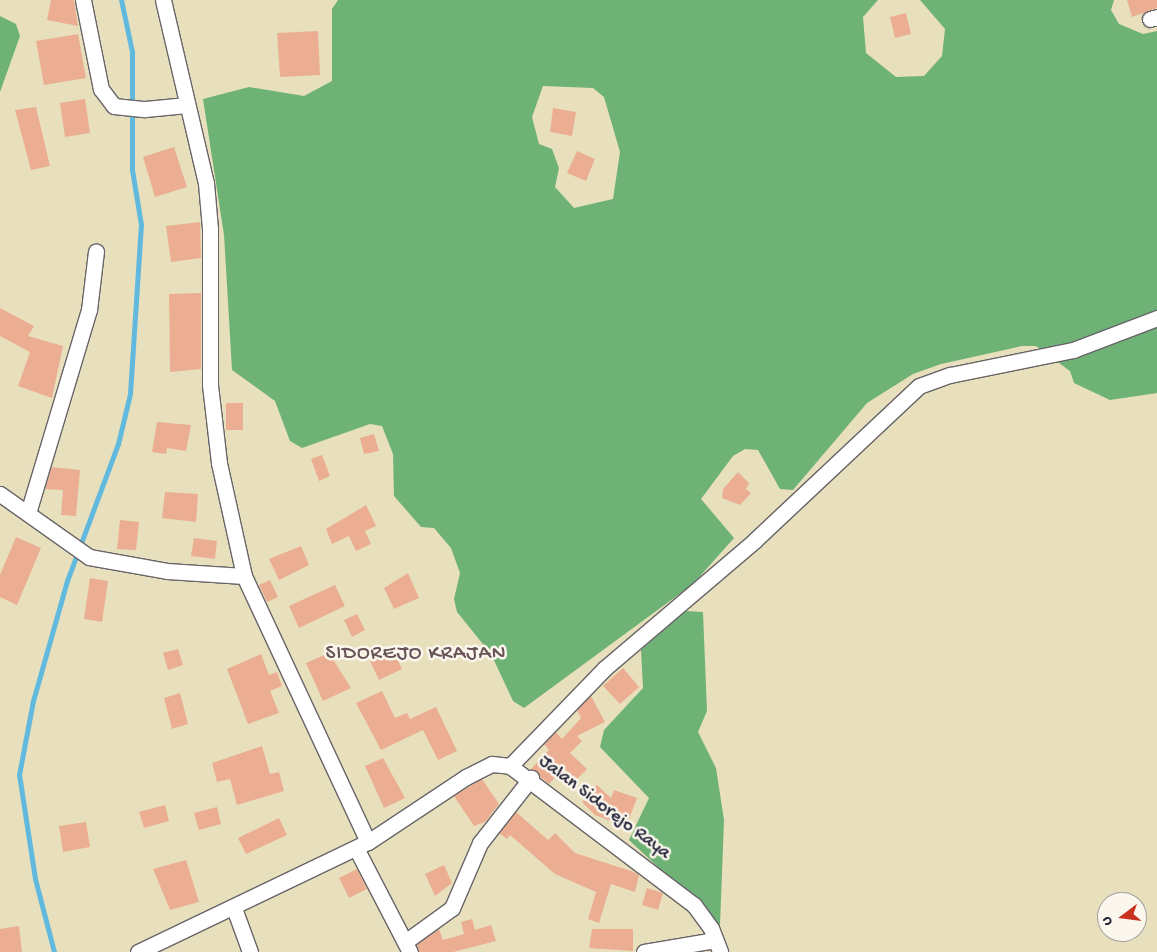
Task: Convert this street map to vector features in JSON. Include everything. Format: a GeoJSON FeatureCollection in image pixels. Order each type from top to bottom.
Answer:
{"type":"FeatureCollection","features":[{"type":"Feature","properties":{"kind":"street"},"geometry":{"type":"LineString","coordinates":[[83,0],[101,89],[114,106],[145,109],[187,105]]}},
{"type":"Feature","properties":{"kind":"street"},"geometry":{"type":"LineString","coordinates":[[163,0],[206,183],[210,229],[210,385],[219,463],[244,576],[362,837],[408,947],[452,908],[480,843],[531,778]]}},
{"type":"Feature","properties":{"kind":"street"},"geometry":{"type":"LineString","coordinates":[[28,513],[89,310],[96,251]]}},
{"type":"Feature","properties":{"kind":"street"},"geometry":{"type":"LineString","coordinates":[[510,766],[605,668],[754,542],[918,386],[950,375],[1073,350],[1157,318]]}},
{"type":"Feature","properties":{"kind":"street"},"geometry":{"type":"LineString","coordinates":[[0,494],[28,513],[54,535],[89,557],[167,572],[244,576]]}},
{"type":"Feature","properties":{"kind":"street","name":"Jalan Sidorejo Raya"},"geometry":{"type":"LineString","coordinates":[[138,952],[234,908],[492,764],[510,766],[531,778],[694,905],[718,946]]}},
{"type":"Feature","properties":{"kind":"street"},"geometry":{"type":"LineString","coordinates":[[234,908],[250,952]]}},
{"type":"Feature","properties":{"kind":"street"},"geometry":{"type":"LineString","coordinates":[[644,952],[718,946]]}},
{"type":"Feature","properties":{"kind":"green space"},"geometry":{"type":"Polygon","coordinates":[[[338,0],[878,0],[863,17],[866,53],[896,77],[924,76],[942,56],[945,29],[920,0],[1114,0],[1111,10],[1119,24],[1143,34],[1157,31],[1157,393],[1110,400],[1074,383],[1070,371],[1036,346],[1022,346],[941,364],[913,374],[867,403],[793,490],[780,489],[758,450],[745,449],[733,456],[701,499],[734,538],[693,584],[524,708],[513,701],[491,654],[457,612],[454,599],[460,573],[451,548],[434,528],[421,527],[394,496],[393,454],[382,426],[370,424],[302,448],[290,441],[275,401],[232,370],[224,235],[203,99],[249,87],[304,96],[332,81],[332,9],[338,0]],[[543,86],[532,117],[539,144],[552,149],[559,168],[555,187],[574,208],[613,199],[620,152],[604,97],[593,88],[543,86]]]}},
{"type":"Feature","properties":{"kind":"green space"},"geometry":{"type":"Polygon","coordinates":[[[0,16],[16,24],[20,36],[0,92],[0,16]]]}},
{"type":"Feature","properties":{"kind":"green space"},"geometry":{"type":"Polygon","coordinates":[[[685,611],[703,612],[707,711],[698,732],[716,768],[724,820],[720,925],[629,840],[649,798],[600,747],[604,730],[643,688],[641,650],[685,611]]]}},
{"type":"Feature","properties":{"kind":"building"},"geometry":{"type":"Polygon","coordinates":[[[51,0],[74,0],[78,26],[47,20],[51,0]]]}},
{"type":"Feature","properties":{"kind":"building"},"geometry":{"type":"Polygon","coordinates":[[[1127,0],[1157,0],[1157,8],[1132,17],[1127,0]]]}},
{"type":"Feature","properties":{"kind":"building"},"geometry":{"type":"Polygon","coordinates":[[[906,13],[911,34],[895,38],[890,17],[906,13]]]}},
{"type":"Feature","properties":{"kind":"building"},"geometry":{"type":"Polygon","coordinates":[[[318,31],[320,75],[280,77],[277,33],[318,31]]]}},
{"type":"Feature","properties":{"kind":"building"},"geometry":{"type":"Polygon","coordinates":[[[78,34],[86,78],[44,85],[36,41],[78,34]]]}},
{"type":"Feature","properties":{"kind":"building"},"geometry":{"type":"Polygon","coordinates":[[[85,99],[90,133],[65,137],[60,103],[85,99]]]}},
{"type":"Feature","properties":{"kind":"building"},"geometry":{"type":"Polygon","coordinates":[[[36,107],[50,166],[31,170],[15,110],[36,107]]]}},
{"type":"Feature","properties":{"kind":"building"},"geometry":{"type":"Polygon","coordinates":[[[553,108],[576,112],[572,136],[550,132],[553,108]]]}},
{"type":"Feature","properties":{"kind":"building"},"geometry":{"type":"Polygon","coordinates":[[[174,147],[187,187],[155,197],[143,157],[174,147]]]}},
{"type":"Feature","properties":{"kind":"building"},"geometry":{"type":"Polygon","coordinates":[[[577,151],[595,159],[586,181],[567,173],[577,151]]]}},
{"type":"Feature","properties":{"kind":"building"},"geometry":{"type":"Polygon","coordinates":[[[200,222],[201,258],[171,262],[166,226],[200,222]]]}},
{"type":"Feature","properties":{"kind":"building"},"geometry":{"type":"Polygon","coordinates":[[[201,293],[201,369],[170,372],[169,294],[201,293]]]}},
{"type":"Feature","properties":{"kind":"building"},"geometry":{"type":"Polygon","coordinates":[[[0,308],[34,326],[28,336],[63,346],[52,398],[18,386],[30,352],[0,336],[0,308]]]}},
{"type":"Feature","properties":{"kind":"building"},"geometry":{"type":"Polygon","coordinates":[[[226,403],[243,403],[243,430],[226,430],[226,403]]]}},
{"type":"Feature","properties":{"kind":"building"},"geometry":{"type":"Polygon","coordinates":[[[157,422],[191,425],[186,451],[167,448],[166,454],[152,452],[157,422]]]}},
{"type":"Feature","properties":{"kind":"building"},"geometry":{"type":"Polygon","coordinates":[[[374,434],[379,451],[364,454],[360,438],[374,434]]]}},
{"type":"Feature","properties":{"kind":"building"},"geometry":{"type":"Polygon","coordinates":[[[322,455],[330,476],[319,481],[311,459],[322,455]]]}},
{"type":"Feature","properties":{"kind":"building"},"geometry":{"type":"Polygon","coordinates":[[[52,467],[80,470],[76,516],[61,515],[63,490],[45,489],[52,467]]]}},
{"type":"Feature","properties":{"kind":"building"},"geometry":{"type":"Polygon","coordinates":[[[738,472],[749,483],[746,489],[751,493],[740,505],[722,498],[723,489],[738,472]]]}},
{"type":"Feature","properties":{"kind":"building"},"geometry":{"type":"Polygon","coordinates":[[[165,492],[198,494],[196,522],[162,518],[165,492]]]}},
{"type":"Feature","properties":{"kind":"building"},"geometry":{"type":"Polygon","coordinates":[[[366,505],[376,526],[365,531],[371,544],[356,551],[349,536],[332,544],[326,529],[366,505]]]}},
{"type":"Feature","properties":{"kind":"building"},"geometry":{"type":"Polygon","coordinates":[[[120,520],[139,522],[136,550],[117,549],[120,520]]]}},
{"type":"Feature","properties":{"kind":"building"},"geometry":{"type":"Polygon","coordinates":[[[16,537],[41,548],[17,605],[0,597],[0,575],[16,537]]]}},
{"type":"Feature","properties":{"kind":"building"},"geometry":{"type":"Polygon","coordinates":[[[194,538],[217,541],[215,559],[191,556],[194,538]]]}},
{"type":"Feature","properties":{"kind":"building"},"geometry":{"type":"Polygon","coordinates":[[[301,546],[309,565],[279,580],[269,559],[301,546]]]}},
{"type":"Feature","properties":{"kind":"building"},"geometry":{"type":"Polygon","coordinates":[[[408,573],[419,598],[394,609],[384,588],[408,573]]]}},
{"type":"Feature","properties":{"kind":"building"},"geometry":{"type":"Polygon","coordinates":[[[90,578],[108,581],[102,622],[84,619],[90,578]]]}},
{"type":"Feature","properties":{"kind":"building"},"geometry":{"type":"Polygon","coordinates":[[[270,580],[278,597],[267,602],[259,585],[270,580]]]}},
{"type":"Feature","properties":{"kind":"building"},"geometry":{"type":"Polygon","coordinates":[[[335,585],[345,606],[299,628],[289,606],[335,585]]]}},
{"type":"Feature","properties":{"kind":"building"},"geometry":{"type":"Polygon","coordinates":[[[357,614],[365,630],[352,637],[344,620],[357,614]]]}},
{"type":"Feature","properties":{"kind":"building"},"geometry":{"type":"Polygon","coordinates":[[[178,649],[183,665],[168,670],[163,653],[178,649]]]}},
{"type":"Feature","properties":{"kind":"building"},"geometry":{"type":"Polygon","coordinates":[[[393,650],[402,669],[379,680],[370,661],[393,650]]]}},
{"type":"Feature","properties":{"kind":"building"},"geometry":{"type":"Polygon","coordinates":[[[329,653],[351,688],[323,701],[306,663],[329,653]]]}},
{"type":"Feature","properties":{"kind":"building"},"geometry":{"type":"Polygon","coordinates":[[[261,654],[269,675],[277,672],[282,686],[270,691],[279,713],[248,724],[227,669],[261,654]]]}},
{"type":"Feature","properties":{"kind":"building"},"geometry":{"type":"Polygon","coordinates":[[[623,668],[639,687],[620,704],[603,686],[623,668]]]}},
{"type":"Feature","properties":{"kind":"building"},"geometry":{"type":"Polygon","coordinates":[[[382,691],[395,718],[407,713],[410,719],[436,707],[457,751],[438,760],[423,730],[381,750],[356,703],[382,691]]]}},
{"type":"Feature","properties":{"kind":"building"},"geometry":{"type":"Polygon","coordinates":[[[180,693],[188,724],[172,729],[164,698],[180,693]]]}},
{"type":"Feature","properties":{"kind":"building"},"geometry":{"type":"Polygon","coordinates":[[[591,696],[605,722],[577,736],[582,741],[570,753],[587,769],[576,780],[564,768],[549,784],[531,769],[549,750],[544,744],[556,732],[562,739],[581,718],[577,710],[591,696]]]}},
{"type":"Feature","properties":{"kind":"building"},"geometry":{"type":"Polygon","coordinates":[[[262,746],[270,774],[279,772],[284,791],[237,805],[230,779],[217,782],[212,763],[262,746]]]}},
{"type":"Feature","properties":{"kind":"building"},"geometry":{"type":"Polygon","coordinates":[[[383,758],[405,798],[384,808],[365,766],[383,758]]]}},
{"type":"Feature","properties":{"kind":"building"},"geometry":{"type":"Polygon","coordinates":[[[482,779],[499,804],[485,822],[474,826],[454,796],[482,779]]]}},
{"type":"Feature","properties":{"kind":"building"},"geometry":{"type":"Polygon","coordinates":[[[597,785],[611,798],[614,790],[637,798],[626,827],[595,815],[582,802],[597,785]]]}},
{"type":"Feature","properties":{"kind":"building"},"geometry":{"type":"Polygon","coordinates":[[[165,805],[169,821],[144,828],[139,812],[165,805]]]}},
{"type":"Feature","properties":{"kind":"building"},"geometry":{"type":"Polygon","coordinates":[[[217,807],[221,824],[199,830],[194,813],[217,807]]]}},
{"type":"Feature","properties":{"kind":"building"},"geometry":{"type":"Polygon","coordinates":[[[516,812],[548,840],[555,833],[575,853],[639,875],[635,892],[611,884],[599,923],[588,919],[596,892],[555,874],[510,835],[507,839],[499,833],[516,812]]]}},
{"type":"Feature","properties":{"kind":"building"},"geometry":{"type":"Polygon","coordinates":[[[279,818],[287,835],[246,854],[238,838],[279,818]]]}},
{"type":"Feature","properties":{"kind":"building"},"geometry":{"type":"Polygon","coordinates":[[[86,822],[90,847],[63,852],[59,826],[86,822]]]}},
{"type":"Feature","properties":{"kind":"building"},"geometry":{"type":"Polygon","coordinates":[[[186,860],[199,902],[170,910],[153,869],[186,860]]]}},
{"type":"Feature","properties":{"kind":"building"},"geometry":{"type":"Polygon","coordinates":[[[444,865],[452,883],[435,896],[425,874],[444,865]]]}},
{"type":"Feature","properties":{"kind":"building"},"geometry":{"type":"Polygon","coordinates":[[[357,869],[367,889],[349,898],[339,878],[357,869]]]}},
{"type":"Feature","properties":{"kind":"building"},"geometry":{"type":"Polygon","coordinates":[[[647,888],[663,893],[658,910],[642,905],[647,888]]]}},
{"type":"Feature","properties":{"kind":"building"},"geometry":{"type":"Polygon","coordinates":[[[472,919],[475,930],[491,925],[496,941],[453,952],[419,952],[417,945],[439,929],[443,940],[464,934],[461,922],[472,919]]]}},
{"type":"Feature","properties":{"kind":"building"},"geometry":{"type":"Polygon","coordinates":[[[19,926],[22,952],[0,952],[0,929],[19,926]]]}},
{"type":"Feature","properties":{"kind":"building"},"geometry":{"type":"Polygon","coordinates":[[[592,929],[633,929],[633,951],[589,948],[592,929]]]}},
{"type":"Feature","properties":{"kind":"waterway"},"geometry":{"type":"LineString","coordinates":[[54,952],[35,879],[19,775],[33,701],[67,581],[118,444],[130,394],[141,225],[132,170],[132,52],[121,0]]}},
{"type":"Feature","properties":{"kind":"district","name":"SIDOREJO KRAJAN"},"geometry":{"type":"Point","coordinates":[416,655]}}]}
